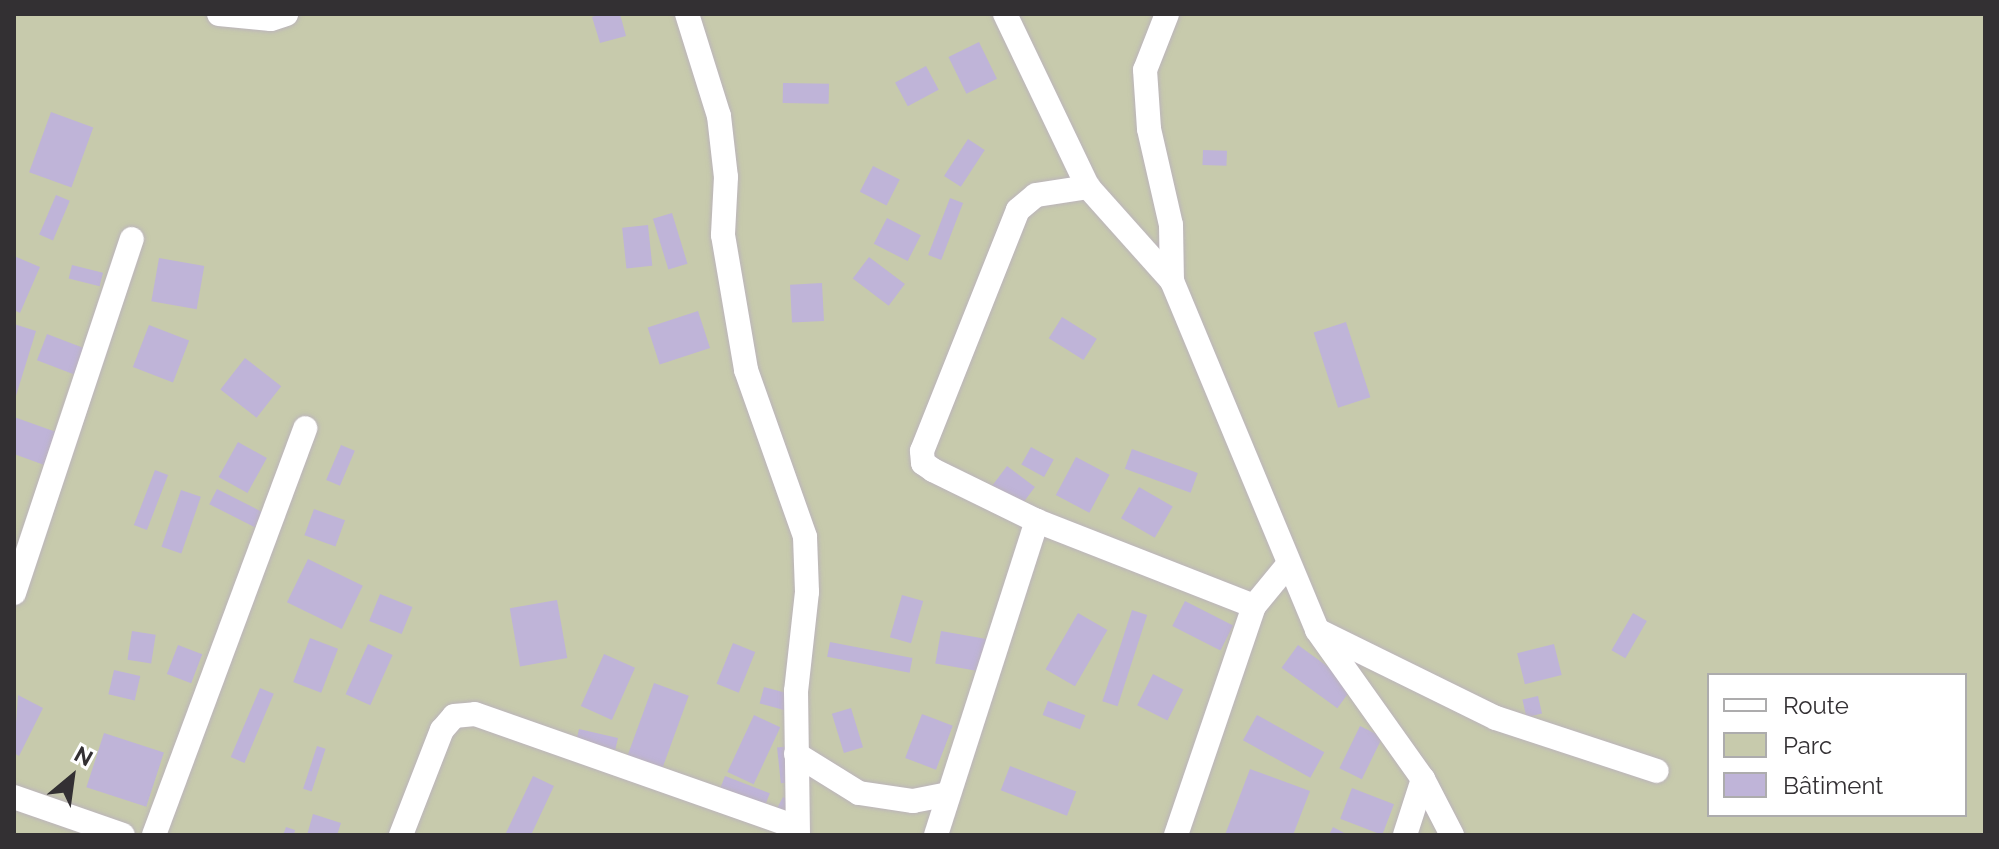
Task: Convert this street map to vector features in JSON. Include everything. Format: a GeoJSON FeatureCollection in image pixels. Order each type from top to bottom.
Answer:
{"type":"FeatureCollection","features":[{"type":"Feature","properties":{"kind":"street"},"geometry":{"type":"LineString","coordinates":[[219,14],[271,19],[286,14]]}},
{"type":"Feature","properties":{"kind":"street"},"geometry":{"type":"LineString","coordinates":[[401,835],[442,730],[454,716],[475,714],[797,831],[798,639],[807,592],[805,537],[746,370],[723,235],[726,177],[719,116],[687,14]]}},
{"type":"Feature","properties":{"kind":"street"},"geometry":{"type":"LineString","coordinates":[[1005,14],[1088,187],[1172,281],[1287,566],[1317,630],[1423,779],[1452,835]]}},
{"type":"Feature","properties":{"kind":"street"},"geometry":{"type":"LineString","coordinates":[[1167,14],[1145,70],[1149,129],[1171,225],[1172,281]]}},
{"type":"Feature","properties":{"kind":"street"},"geometry":{"type":"LineString","coordinates":[[1088,187],[1036,195],[1018,210],[922,451],[923,463],[1037,521],[1254,606]]}},
{"type":"Feature","properties":{"kind":"street"},"geometry":{"type":"LineString","coordinates":[[14,593],[132,239]]}},
{"type":"Feature","properties":{"kind":"street"},"geometry":{"type":"LineString","coordinates":[[154,835],[305,428]]}},
{"type":"Feature","properties":{"kind":"street"},"geometry":{"type":"LineString","coordinates":[[936,835],[1037,521]]}},
{"type":"Feature","properties":{"kind":"street"},"geometry":{"type":"LineString","coordinates":[[1176,835],[1254,606],[1287,566]]}},
{"type":"Feature","properties":{"kind":"street"},"geometry":{"type":"LineString","coordinates":[[1317,630],[1496,718],[1657,771]]}},
{"type":"Feature","properties":{"kind":"street"},"geometry":{"type":"LineString","coordinates":[[796,754],[859,793],[913,801],[948,794]]}},
{"type":"Feature","properties":{"kind":"street"},"geometry":{"type":"LineString","coordinates":[[1405,835],[1423,779]]}},
{"type":"Feature","properties":{"kind":"street"},"geometry":{"type":"LineString","coordinates":[[14,797],[123,835]]}},
{"type":"Feature","properties":{"kind":"green space"},"geometry":{"type":"Polygon","coordinates":[[[14,14],[1985,14],[1985,835],[14,835],[14,14]]]}},
{"type":"Feature","properties":{"kind":"building"},"geometry":{"type":"Polygon","coordinates":[[[620,14],[626,36],[600,43],[592,17],[620,14]]]}},
{"type":"Feature","properties":{"kind":"building"},"geometry":{"type":"Polygon","coordinates":[[[979,42],[997,79],[966,94],[948,57],[979,42]]]}},
{"type":"Feature","properties":{"kind":"building"},"geometry":{"type":"Polygon","coordinates":[[[926,66],[939,90],[908,106],[895,82],[926,66]]]}},
{"type":"Feature","properties":{"kind":"building"},"geometry":{"type":"Polygon","coordinates":[[[783,83],[829,84],[829,104],[783,103],[783,83]]]}},
{"type":"Feature","properties":{"kind":"building"},"geometry":{"type":"Polygon","coordinates":[[[51,112],[93,127],[71,188],[29,172],[51,112]]]}},
{"type":"Feature","properties":{"kind":"building"},"geometry":{"type":"Polygon","coordinates":[[[968,139],[985,150],[961,187],[944,176],[968,139]]]}},
{"type":"Feature","properties":{"kind":"building"},"geometry":{"type":"Polygon","coordinates":[[[1203,150],[1227,151],[1226,166],[1202,165],[1203,150]]]}},
{"type":"Feature","properties":{"kind":"building"},"geometry":{"type":"Polygon","coordinates":[[[873,166],[900,180],[887,205],[860,192],[873,166]]]}},
{"type":"Feature","properties":{"kind":"building"},"geometry":{"type":"Polygon","coordinates":[[[56,195],[70,201],[53,240],[39,235],[56,195]]]}},
{"type":"Feature","properties":{"kind":"building"},"geometry":{"type":"Polygon","coordinates":[[[950,198],[963,203],[941,260],[928,255],[950,198]]]}},
{"type":"Feature","properties":{"kind":"building"},"geometry":{"type":"Polygon","coordinates":[[[672,213],[687,264],[668,270],[653,219],[672,213]]]}},
{"type":"Feature","properties":{"kind":"building"},"geometry":{"type":"Polygon","coordinates":[[[887,218],[921,235],[908,261],[874,244],[887,218]]]}},
{"type":"Feature","properties":{"kind":"building"},"geometry":{"type":"Polygon","coordinates":[[[648,225],[652,266],[626,268],[622,228],[648,225]]]}},
{"type":"Feature","properties":{"kind":"building"},"geometry":{"type":"Polygon","coordinates":[[[14,256],[40,267],[20,313],[14,310],[14,256]]]}},
{"type":"Feature","properties":{"kind":"building"},"geometry":{"type":"Polygon","coordinates":[[[869,257],[905,284],[889,306],[853,279],[869,257]]]}},
{"type":"Feature","properties":{"kind":"building"},"geometry":{"type":"Polygon","coordinates":[[[159,258],[204,266],[197,309],[151,301],[159,258]]]}},
{"type":"Feature","properties":{"kind":"building"},"geometry":{"type":"Polygon","coordinates":[[[72,265],[103,273],[100,286],[69,279],[72,265]]]}},
{"type":"Feature","properties":{"kind":"building"},"geometry":{"type":"Polygon","coordinates":[[[822,283],[824,321],[792,323],[790,285],[822,283]]]}},
{"type":"Feature","properties":{"kind":"building"},"geometry":{"type":"Polygon","coordinates":[[[698,311],[710,348],[660,364],[648,327],[698,311]]]}},
{"type":"Feature","properties":{"kind":"building"},"geometry":{"type":"Polygon","coordinates":[[[1062,317],[1097,339],[1084,360],[1049,338],[1062,317]]]}},
{"type":"Feature","properties":{"kind":"building"},"geometry":{"type":"Polygon","coordinates":[[[1346,322],[1370,397],[1338,408],[1314,333],[1346,322]]]}},
{"type":"Feature","properties":{"kind":"building"},"geometry":{"type":"Polygon","coordinates":[[[14,324],[36,331],[15,399],[14,399],[14,324]]]}},
{"type":"Feature","properties":{"kind":"building"},"geometry":{"type":"Polygon","coordinates":[[[149,325],[189,340],[173,382],[133,367],[149,325]]]}},
{"type":"Feature","properties":{"kind":"building"},"geometry":{"type":"Polygon","coordinates":[[[47,334],[84,348],[74,374],[37,360],[47,334]]]}},
{"type":"Feature","properties":{"kind":"building"},"geometry":{"type":"Polygon","coordinates":[[[245,358],[281,386],[257,418],[220,390],[245,358]]]}},
{"type":"Feature","properties":{"kind":"building"},"geometry":{"type":"Polygon","coordinates":[[[14,417],[59,433],[47,466],[14,454],[14,417]]]}},
{"type":"Feature","properties":{"kind":"building"},"geometry":{"type":"Polygon","coordinates":[[[238,442],[267,458],[247,493],[219,477],[238,442]]]}},
{"type":"Feature","properties":{"kind":"building"},"geometry":{"type":"Polygon","coordinates":[[[341,445],[355,451],[340,486],[326,480],[341,445]]]}},
{"type":"Feature","properties":{"kind":"building"},"geometry":{"type":"Polygon","coordinates":[[[1031,447],[1054,460],[1044,477],[1021,464],[1031,447]]]}},
{"type":"Feature","properties":{"kind":"building"},"geometry":{"type":"Polygon","coordinates":[[[1132,449],[1198,473],[1191,493],[1125,469],[1132,449]]]}},
{"type":"Feature","properties":{"kind":"building"},"geometry":{"type":"Polygon","coordinates":[[[1076,457],[1110,475],[1089,513],[1056,495],[1076,457]]]}},
{"type":"Feature","properties":{"kind":"building"},"geometry":{"type":"Polygon","coordinates":[[[1007,466],[1035,487],[1020,507],[992,486],[1007,466]]]}},
{"type":"Feature","properties":{"kind":"building"},"geometry":{"type":"Polygon","coordinates":[[[155,470],[168,475],[147,530],[134,525],[155,470]]]}},
{"type":"Feature","properties":{"kind":"building"},"geometry":{"type":"Polygon","coordinates":[[[1139,487],[1173,507],[1155,538],[1121,518],[1139,487]]]}},
{"type":"Feature","properties":{"kind":"building"},"geometry":{"type":"Polygon","coordinates":[[[217,489],[262,512],[255,527],[209,504],[217,489]]]}},
{"type":"Feature","properties":{"kind":"building"},"geometry":{"type":"Polygon","coordinates":[[[181,490],[201,497],[181,554],[161,547],[181,490]]]}},
{"type":"Feature","properties":{"kind":"building"},"geometry":{"type":"Polygon","coordinates":[[[314,509],[345,520],[335,547],[304,535],[314,509]]]}},
{"type":"Feature","properties":{"kind":"building"},"geometry":{"type":"Polygon","coordinates":[[[308,559],[363,586],[342,629],[287,602],[308,559]]]}},
{"type":"Feature","properties":{"kind":"building"},"geometry":{"type":"Polygon","coordinates":[[[380,594],[412,607],[402,634],[369,621],[380,594]]]}},
{"type":"Feature","properties":{"kind":"building"},"geometry":{"type":"Polygon","coordinates":[[[902,595],[923,601],[911,643],[890,637],[902,595]]]}},
{"type":"Feature","properties":{"kind":"building"},"geometry":{"type":"Polygon","coordinates":[[[557,600],[567,658],[520,666],[510,608],[557,600]]]}},
{"type":"Feature","properties":{"kind":"building"},"geometry":{"type":"Polygon","coordinates":[[[1185,601],[1233,626],[1220,650],[1172,626],[1185,601]]]}},
{"type":"Feature","properties":{"kind":"building"},"geometry":{"type":"Polygon","coordinates":[[[1132,610],[1147,615],[1118,706],[1102,701],[1132,610]]]}},
{"type":"Feature","properties":{"kind":"building"},"geometry":{"type":"Polygon","coordinates":[[[1078,613],[1107,630],[1075,686],[1046,669],[1078,613]]]}},
{"type":"Feature","properties":{"kind":"building"},"geometry":{"type":"Polygon","coordinates":[[[1633,613],[1647,621],[1625,658],[1612,650],[1633,613]]]}},
{"type":"Feature","properties":{"kind":"building"},"geometry":{"type":"Polygon","coordinates":[[[132,631],[156,635],[151,663],[127,660],[132,631]]]}},
{"type":"Feature","properties":{"kind":"building"},"geometry":{"type":"Polygon","coordinates":[[[941,631],[986,639],[981,671],[935,663],[941,631]]]}},
{"type":"Feature","properties":{"kind":"building"},"geometry":{"type":"Polygon","coordinates":[[[310,638],[338,649],[321,693],[293,682],[310,638]]]}},
{"type":"Feature","properties":{"kind":"building"},"geometry":{"type":"Polygon","coordinates":[[[830,642],[912,658],[910,673],[827,657],[830,642]]]}},
{"type":"Feature","properties":{"kind":"building"},"geometry":{"type":"Polygon","coordinates":[[[733,643],[755,652],[739,693],[717,684],[733,643]]]}},
{"type":"Feature","properties":{"kind":"building"},"geometry":{"type":"Polygon","coordinates":[[[368,644],[393,655],[370,705],[346,694],[368,644]]]}},
{"type":"Feature","properties":{"kind":"building"},"geometry":{"type":"Polygon","coordinates":[[[1554,644],[1562,675],[1525,684],[1517,653],[1554,644]]]}},
{"type":"Feature","properties":{"kind":"building"},"geometry":{"type":"Polygon","coordinates":[[[178,645],[202,654],[191,683],[167,674],[178,645]]]}},
{"type":"Feature","properties":{"kind":"building"},"geometry":{"type":"Polygon","coordinates":[[[1298,645],[1354,686],[1337,708],[1282,668],[1298,645]]]}},
{"type":"Feature","properties":{"kind":"building"},"geometry":{"type":"Polygon","coordinates":[[[604,654],[635,668],[612,720],[581,706],[604,654]]]}},
{"type":"Feature","properties":{"kind":"building"},"geometry":{"type":"Polygon","coordinates":[[[114,670],[140,676],[135,700],[108,694],[114,670]]]}},
{"type":"Feature","properties":{"kind":"building"},"geometry":{"type":"Polygon","coordinates":[[[1153,674],[1183,689],[1167,721],[1137,705],[1153,674]]]}},
{"type":"Feature","properties":{"kind":"building"},"geometry":{"type":"Polygon","coordinates":[[[654,683],[689,696],[662,769],[627,756],[654,683]]]}},
{"type":"Feature","properties":{"kind":"building"},"geometry":{"type":"Polygon","coordinates":[[[764,687],[791,694],[787,711],[760,703],[764,687]]]}},
{"type":"Feature","properties":{"kind":"building"},"geometry":{"type":"Polygon","coordinates":[[[260,688],[274,694],[245,763],[231,757],[260,688]]]}},
{"type":"Feature","properties":{"kind":"building"},"geometry":{"type":"Polygon","coordinates":[[[18,695],[43,708],[19,756],[14,753],[18,695]]]}},
{"type":"Feature","properties":{"kind":"building"},"geometry":{"type":"Polygon","coordinates":[[[1538,696],[1542,714],[1526,717],[1522,700],[1538,696]]]}},
{"type":"Feature","properties":{"kind":"building"},"geometry":{"type":"Polygon","coordinates":[[[1048,701],[1085,715],[1080,729],[1043,715],[1048,701]]]}},
{"type":"Feature","properties":{"kind":"building"},"geometry":{"type":"Polygon","coordinates":[[[851,708],[863,747],[844,753],[832,714],[851,708]]]}},
{"type":"Feature","properties":{"kind":"building"},"geometry":{"type":"Polygon","coordinates":[[[922,714],[953,726],[936,770],[905,758],[922,714]]]}},
{"type":"Feature","properties":{"kind":"building"},"geometry":{"type":"Polygon","coordinates":[[[754,715],[780,727],[754,784],[727,772],[754,715]]]}},
{"type":"Feature","properties":{"kind":"building"},"geometry":{"type":"Polygon","coordinates":[[[1257,715],[1324,752],[1310,778],[1243,740],[1257,715]]]}},
{"type":"Feature","properties":{"kind":"building"},"geometry":{"type":"Polygon","coordinates":[[[1360,726],[1382,737],[1362,779],[1339,768],[1360,726]]]}},
{"type":"Feature","properties":{"kind":"building"},"geometry":{"type":"Polygon","coordinates":[[[579,729],[618,738],[615,750],[576,741],[579,729]]]}},
{"type":"Feature","properties":{"kind":"building"},"geometry":{"type":"Polygon","coordinates":[[[104,733],[164,752],[146,807],[86,787],[104,733]]]}},
{"type":"Feature","properties":{"kind":"building"},"geometry":{"type":"Polygon","coordinates":[[[317,746],[326,749],[312,792],[303,789],[317,746]]]}},
{"type":"Feature","properties":{"kind":"building"},"geometry":{"type":"Polygon","coordinates":[[[792,746],[796,782],[781,783],[777,748],[792,746]]]}},
{"type":"Feature","properties":{"kind":"building"},"geometry":{"type":"Polygon","coordinates":[[[1010,766],[1076,791],[1067,816],[1001,790],[1010,766]]]}},
{"type":"Feature","properties":{"kind":"building"},"geometry":{"type":"Polygon","coordinates":[[[1250,769],[1310,791],[1293,835],[1225,835],[1250,769]]]}},
{"type":"Feature","properties":{"kind":"building"},"geometry":{"type":"Polygon","coordinates":[[[533,776],[554,786],[531,835],[505,835],[533,776]]]}},
{"type":"Feature","properties":{"kind":"building"},"geometry":{"type":"Polygon","coordinates":[[[725,776],[770,793],[764,809],[719,792],[725,776]]]}},
{"type":"Feature","properties":{"kind":"building"},"geometry":{"type":"Polygon","coordinates":[[[1352,788],[1394,804],[1382,835],[1340,819],[1352,788]]]}},
{"type":"Feature","properties":{"kind":"building"},"geometry":{"type":"Polygon","coordinates":[[[783,797],[796,804],[789,818],[775,811],[783,797]]]}},
{"type":"Feature","properties":{"kind":"building"},"geometry":{"type":"Polygon","coordinates":[[[313,814],[341,823],[337,835],[307,835],[313,814]]]}},
{"type":"Feature","properties":{"kind":"building"},"geometry":{"type":"Polygon","coordinates":[[[286,827],[295,830],[294,835],[283,835],[286,827]]]}},
{"type":"Feature","properties":{"kind":"building"},"geometry":{"type":"Polygon","coordinates":[[[1333,827],[1348,835],[1329,835],[1333,827]]]}}]}
